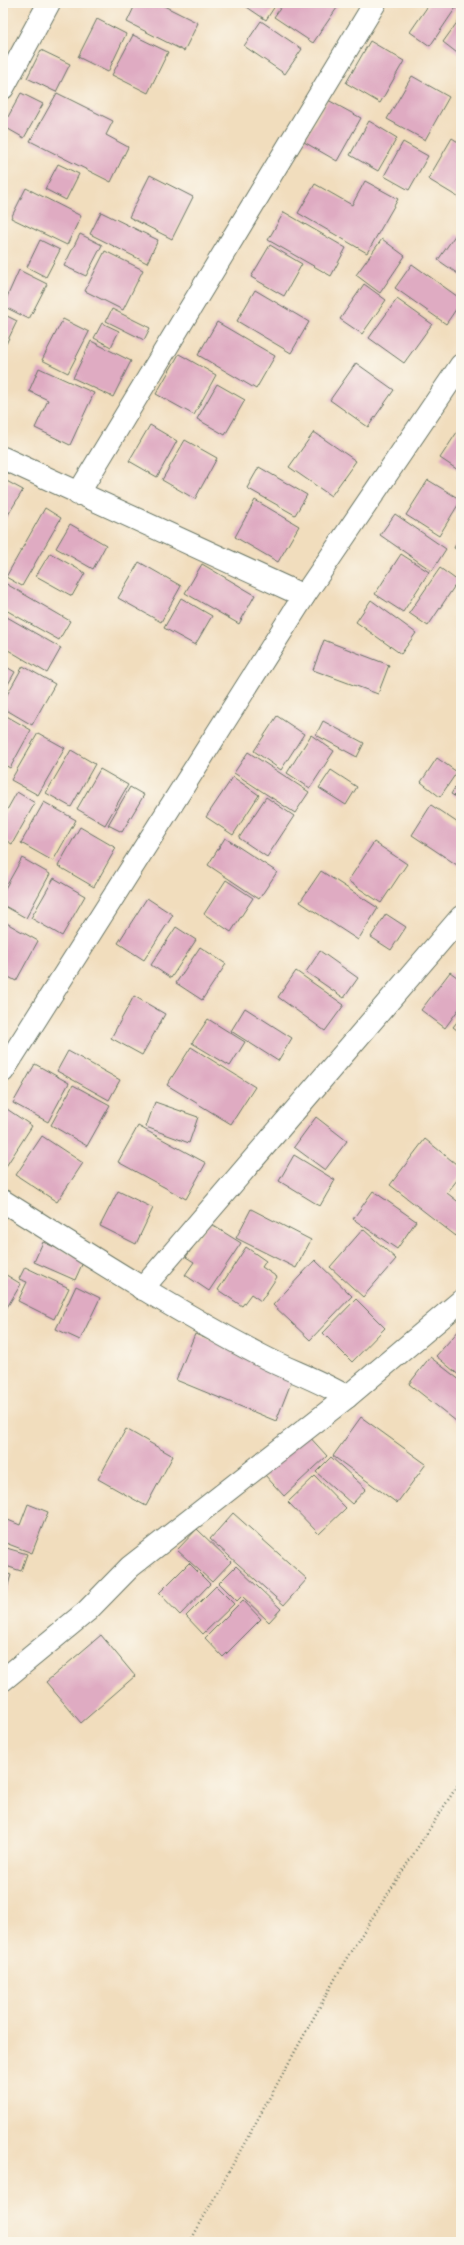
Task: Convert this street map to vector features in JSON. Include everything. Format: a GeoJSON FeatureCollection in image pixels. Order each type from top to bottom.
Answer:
{"type":"FeatureCollection","features":[{"type":"Feature","properties":{"kind":"street"},"geometry":{"type":"LineString","coordinates":[[3,88],[49,3]]}},
{"type":"Feature","properties":{"kind":"street"},"geometry":{"type":"LineString","coordinates":[[78,494],[375,3]]}},
{"type":"Feature","properties":{"kind":"street"},"geometry":{"type":"LineString","coordinates":[[3,1071],[304,596],[461,365]]}},
{"type":"Feature","properties":{"kind":"street"},"geometry":{"type":"LineString","coordinates":[[3,458],[78,494],[304,596]]}},
{"type":"Feature","properties":{"kind":"street"},"geometry":{"type":"LineString","coordinates":[[142,1289],[461,917]]}},
{"type":"Feature","properties":{"kind":"street"},"geometry":{"type":"LineString","coordinates":[[3,1201],[142,1289],[261,1355],[324,1383],[347,1397]]}},
{"type":"Feature","properties":{"kind":"street"},"geometry":{"type":"LineString","coordinates":[[3,1680],[87,1611],[130,1568],[347,1397],[461,1301]]}},
{"type":"Feature","properties":{"kind":"path"},"geometry":{"type":"LineString","coordinates":[[190,2242],[346,1959],[461,1780]]}},
{"type":"Feature","properties":{"kind":"building"},"geometry":{"type":"Polygon","coordinates":[[[136,3],[158,3],[198,23],[184,51],[127,22],[136,3]]]}},
{"type":"Feature","properties":{"kind":"building"},"geometry":{"type":"Polygon","coordinates":[[[241,3],[277,3],[266,20],[241,3]]]}},
{"type":"Feature","properties":{"kind":"building"},"geometry":{"type":"Polygon","coordinates":[[[284,3],[335,3],[339,5],[313,43],[274,17],[284,3]]]}},
{"type":"Feature","properties":{"kind":"building"},"geometry":{"type":"Polygon","coordinates":[[[430,3],[459,3],[430,46],[410,32],[430,3]]]}},
{"type":"Feature","properties":{"kind":"building"},"geometry":{"type":"Polygon","coordinates":[[[461,17],[461,56],[443,42],[461,17]]]}},
{"type":"Feature","properties":{"kind":"building"},"geometry":{"type":"Polygon","coordinates":[[[97,19],[126,34],[108,72],[78,57],[97,19]]]}},
{"type":"Feature","properties":{"kind":"building"},"geometry":{"type":"Polygon","coordinates":[[[261,21],[302,49],[285,74],[244,46],[261,21]]]}},
{"type":"Feature","properties":{"kind":"building"},"geometry":{"type":"Polygon","coordinates":[[[133,35],[168,52],[148,93],[112,75],[133,35]]]}},
{"type":"Feature","properties":{"kind":"building"},"geometry":{"type":"Polygon","coordinates":[[[370,41],[404,61],[380,103],[346,83],[370,41]]]}},
{"type":"Feature","properties":{"kind":"building"},"geometry":{"type":"Polygon","coordinates":[[[41,50],[70,64],[56,92],[27,78],[41,50]]]}},
{"type":"Feature","properties":{"kind":"building"},"geometry":{"type":"Polygon","coordinates":[[[412,76],[449,97],[425,140],[387,119],[412,76]]]}},
{"type":"Feature","properties":{"kind":"building"},"geometry":{"type":"Polygon","coordinates":[[[21,93],[43,104],[24,138],[3,126],[21,93]]]}},
{"type":"Feature","properties":{"kind":"building"},"geometry":{"type":"Polygon","coordinates":[[[57,93],[113,121],[106,135],[128,147],[111,182],[30,141],[57,93]]]}},
{"type":"Feature","properties":{"kind":"building"},"geometry":{"type":"Polygon","coordinates":[[[328,100],[361,118],[337,161],[304,142],[328,100]]]}},
{"type":"Feature","properties":{"kind":"building"},"geometry":{"type":"Polygon","coordinates":[[[369,121],[397,138],[378,171],[350,155],[369,121]]]}},
{"type":"Feature","properties":{"kind":"building"},"geometry":{"type":"Polygon","coordinates":[[[452,138],[461,144],[461,199],[428,179],[452,138]]]}},
{"type":"Feature","properties":{"kind":"building"},"geometry":{"type":"Polygon","coordinates":[[[403,142],[428,156],[409,190],[384,176],[403,142]]]}},
{"type":"Feature","properties":{"kind":"building"},"geometry":{"type":"Polygon","coordinates":[[[58,164],[79,174],[66,200],[45,189],[58,164]]]}},
{"type":"Feature","properties":{"kind":"building"},"geometry":{"type":"Polygon","coordinates":[[[150,175],[193,197],[172,239],[129,217],[150,175]]]}},
{"type":"Feature","properties":{"kind":"building"},"geometry":{"type":"Polygon","coordinates":[[[365,181],[398,199],[367,253],[298,213],[315,184],[352,205],[365,181]]]}},
{"type":"Feature","properties":{"kind":"building"},"geometry":{"type":"Polygon","coordinates":[[[26,188],[81,216],[67,245],[11,218],[26,188]]]}},
{"type":"Feature","properties":{"kind":"building"},"geometry":{"type":"Polygon","coordinates":[[[101,212],[158,240],[147,263],[90,234],[101,212]]]}},
{"type":"Feature","properties":{"kind":"building"},"geometry":{"type":"Polygon","coordinates":[[[284,212],[346,248],[331,276],[268,240],[284,212]]]}},
{"type":"Feature","properties":{"kind":"building"},"geometry":{"type":"Polygon","coordinates":[[[80,234],[102,245],[86,276],[64,266],[80,234]]]}},
{"type":"Feature","properties":{"kind":"building"},"geometry":{"type":"Polygon","coordinates":[[[456,234],[461,237],[461,276],[438,260],[456,234]]]}},
{"type":"Feature","properties":{"kind":"building"},"geometry":{"type":"Polygon","coordinates":[[[382,239],[405,256],[380,293],[356,275],[382,239]]]}},
{"type":"Feature","properties":{"kind":"building"},"geometry":{"type":"Polygon","coordinates":[[[40,240],[60,250],[46,277],[27,267],[40,240]]]}},
{"type":"Feature","properties":{"kind":"building"},"geometry":{"type":"Polygon","coordinates":[[[270,245],[302,264],[284,296],[251,277],[270,245]]]}},
{"type":"Feature","properties":{"kind":"building"},"geometry":{"type":"Polygon","coordinates":[[[105,251],[143,270],[123,310],[85,291],[105,251]]]}},
{"type":"Feature","properties":{"kind":"building"},"geometry":{"type":"Polygon","coordinates":[[[412,264],[461,299],[461,302],[446,324],[395,288],[412,264]]]}},
{"type":"Feature","properties":{"kind":"building"},"geometry":{"type":"Polygon","coordinates":[[[19,270],[47,284],[29,319],[3,306],[19,270]]]}},
{"type":"Feature","properties":{"kind":"building"},"geometry":{"type":"Polygon","coordinates":[[[364,284],[386,300],[362,334],[340,319],[364,284]]]}},
{"type":"Feature","properties":{"kind":"building"},"geometry":{"type":"Polygon","coordinates":[[[255,290],[309,322],[291,353],[237,321],[255,290]]]}},
{"type":"Feature","properties":{"kind":"building"},"geometry":{"type":"Polygon","coordinates":[[[397,299],[432,324],[404,363],[369,338],[397,299]]]}},
{"type":"Feature","properties":{"kind":"building"},"geometry":{"type":"Polygon","coordinates":[[[112,309],[150,328],[144,340],[106,321],[112,309]]]}},
{"type":"Feature","properties":{"kind":"building"},"geometry":{"type":"Polygon","coordinates":[[[3,314],[17,321],[6,344],[3,342],[3,314]]]}},
{"type":"Feature","properties":{"kind":"building"},"geometry":{"type":"Polygon","coordinates":[[[63,319],[89,332],[68,373],[42,360],[63,319]]]}},
{"type":"Feature","properties":{"kind":"building"},"geometry":{"type":"Polygon","coordinates":[[[217,322],[275,356],[256,389],[198,355],[217,322]]]}},
{"type":"Feature","properties":{"kind":"building"},"geometry":{"type":"Polygon","coordinates":[[[102,323],[119,331],[111,347],[94,338],[102,323]]]}},
{"type":"Feature","properties":{"kind":"building"},"geometry":{"type":"Polygon","coordinates":[[[91,341],[131,361],[113,397],[73,378],[91,341]]]}},
{"type":"Feature","properties":{"kind":"building"},"geometry":{"type":"Polygon","coordinates":[[[179,354],[216,375],[194,415],[156,394],[179,354]]]}},
{"type":"Feature","properties":{"kind":"building"},"geometry":{"type":"Polygon","coordinates":[[[356,363],[394,390],[368,427],[330,400],[356,363]]]}},
{"type":"Feature","properties":{"kind":"building"},"geometry":{"type":"Polygon","coordinates":[[[39,368],[94,393],[70,445],[35,428],[48,400],[29,391],[39,368]]]}},
{"type":"Feature","properties":{"kind":"building"},"geometry":{"type":"Polygon","coordinates":[[[217,384],[245,400],[225,435],[197,419],[217,384]]]}},
{"type":"Feature","properties":{"kind":"building"},"geometry":{"type":"Polygon","coordinates":[[[150,425],[177,441],[157,477],[129,461],[150,425]]]}},
{"type":"Feature","properties":{"kind":"building"},"geometry":{"type":"Polygon","coordinates":[[[461,426],[461,472],[440,458],[461,426]]]}},
{"type":"Feature","properties":{"kind":"building"},"geometry":{"type":"Polygon","coordinates":[[[314,432],[356,461],[331,496],[289,467],[314,432]]]}},
{"type":"Feature","properties":{"kind":"building"},"geometry":{"type":"Polygon","coordinates":[[[185,440],[217,458],[195,499],[162,480],[185,440]]]}},
{"type":"Feature","properties":{"kind":"building"},"geometry":{"type":"Polygon","coordinates":[[[259,467],[307,495],[295,515],[247,488],[259,467]]]}},
{"type":"Feature","properties":{"kind":"building"},"geometry":{"type":"Polygon","coordinates":[[[3,479],[23,490],[5,520],[3,519],[3,479]]]}},
{"type":"Feature","properties":{"kind":"building"},"geometry":{"type":"Polygon","coordinates":[[[428,480],[461,500],[439,536],[406,515],[428,480]]]}},
{"type":"Feature","properties":{"kind":"building"},"geometry":{"type":"Polygon","coordinates":[[[255,500],[299,526],[278,562],[235,537],[255,500]]]}},
{"type":"Feature","properties":{"kind":"building"},"geometry":{"type":"Polygon","coordinates":[[[45,508],[61,518],[22,586],[6,577],[45,508]]]}},
{"type":"Feature","properties":{"kind":"building"},"geometry":{"type":"Polygon","coordinates":[[[395,514],[446,549],[432,571],[380,535],[395,514]]]}},
{"type":"Feature","properties":{"kind":"building"},"geometry":{"type":"Polygon","coordinates":[[[70,524],[106,545],[93,569],[56,548],[70,524]]]}},
{"type":"Feature","properties":{"kind":"building"},"geometry":{"type":"Polygon","coordinates":[[[461,534],[461,551],[454,548],[461,534]]]}},
{"type":"Feature","properties":{"kind":"building"},"geometry":{"type":"Polygon","coordinates":[[[50,553],[85,573],[72,596],[36,576],[50,553]]]}},
{"type":"Feature","properties":{"kind":"building"},"geometry":{"type":"Polygon","coordinates":[[[401,554],[429,572],[403,612],[375,594],[401,554]]]}},
{"type":"Feature","properties":{"kind":"building"},"geometry":{"type":"Polygon","coordinates":[[[139,562],[181,586],[161,622],[118,598],[139,562]]]}},
{"type":"Feature","properties":{"kind":"building"},"geometry":{"type":"Polygon","coordinates":[[[202,564],[255,595],[239,624],[185,593],[202,564]]]}},
{"type":"Feature","properties":{"kind":"building"},"geometry":{"type":"Polygon","coordinates":[[[440,568],[458,581],[428,626],[409,613],[440,568]]]}},
{"type":"Feature","properties":{"kind":"building"},"geometry":{"type":"Polygon","coordinates":[[[3,582],[70,621],[59,640],[4,609],[6,604],[3,603],[3,582]]]}},
{"type":"Feature","properties":{"kind":"building"},"geometry":{"type":"Polygon","coordinates":[[[181,598],[212,616],[195,645],[164,628],[181,598]]]}},
{"type":"Feature","properties":{"kind":"building"},"geometry":{"type":"Polygon","coordinates":[[[371,600],[416,633],[401,654],[356,622],[371,600]]]}},
{"type":"Feature","properties":{"kind":"building"},"geometry":{"type":"Polygon","coordinates":[[[7,617],[61,648],[47,673],[3,647],[3,623],[7,617]]]}},
{"type":"Feature","properties":{"kind":"building"},"geometry":{"type":"Polygon","coordinates":[[[324,640],[389,665],[378,694],[313,670],[324,640]]]}},
{"type":"Feature","properties":{"kind":"building"},"geometry":{"type":"Polygon","coordinates":[[[3,665],[15,672],[3,693],[3,665]]]}},
{"type":"Feature","properties":{"kind":"building"},"geometry":{"type":"Polygon","coordinates":[[[23,666],[55,684],[32,725],[3,708],[3,702],[23,666]]]}},
{"type":"Feature","properties":{"kind":"building"},"geometry":{"type":"Polygon","coordinates":[[[3,714],[31,730],[10,768],[3,764],[3,714]]]}},
{"type":"Feature","properties":{"kind":"building"},"geometry":{"type":"Polygon","coordinates":[[[277,716],[304,734],[281,770],[254,751],[277,716]]]}},
{"type":"Feature","properties":{"kind":"building"},"geometry":{"type":"Polygon","coordinates":[[[323,721],[364,743],[357,757],[316,735],[323,721]]]}},
{"type":"Feature","properties":{"kind":"building"},"geometry":{"type":"Polygon","coordinates":[[[38,733],[65,748],[38,795],[11,780],[38,733]]]}},
{"type":"Feature","properties":{"kind":"building"},"geometry":{"type":"Polygon","coordinates":[[[311,735],[334,751],[310,788],[287,773],[311,735]]]}},
{"type":"Feature","properties":{"kind":"building"},"geometry":{"type":"Polygon","coordinates":[[[71,750],[95,764],[71,807],[46,793],[71,750]]]}},
{"type":"Feature","properties":{"kind":"building"},"geometry":{"type":"Polygon","coordinates":[[[248,752],[309,792],[295,813],[234,773],[248,752]]]}},
{"type":"Feature","properties":{"kind":"building"},"geometry":{"type":"Polygon","coordinates":[[[437,758],[457,772],[440,797],[421,782],[437,758]]]}},
{"type":"Feature","properties":{"kind":"building"},"geometry":{"type":"Polygon","coordinates":[[[100,769],[128,785],[105,825],[77,809],[100,769]]]}},
{"type":"Feature","properties":{"kind":"building"},"geometry":{"type":"Polygon","coordinates":[[[331,770],[357,787],[346,805],[319,788],[331,770]]]}},
{"type":"Feature","properties":{"kind":"building"},"geometry":{"type":"Polygon","coordinates":[[[233,777],[259,795],[233,835],[206,817],[233,777]]]}},
{"type":"Feature","properties":{"kind":"building"},"geometry":{"type":"Polygon","coordinates":[[[461,778],[461,800],[451,794],[461,778]]]}},
{"type":"Feature","properties":{"kind":"building"},"geometry":{"type":"Polygon","coordinates":[[[130,787],[144,795],[122,832],[108,825],[130,787]]]}},
{"type":"Feature","properties":{"kind":"building"},"geometry":{"type":"Polygon","coordinates":[[[17,792],[35,803],[12,844],[3,839],[3,817],[17,792]]]}},
{"type":"Feature","properties":{"kind":"building"},"geometry":{"type":"Polygon","coordinates":[[[266,797],[294,816],[267,857],[239,838],[266,797]]]}},
{"type":"Feature","properties":{"kind":"building"},"geometry":{"type":"Polygon","coordinates":[[[44,802],[76,820],[53,861],[21,843],[44,802]]]}},
{"type":"Feature","properties":{"kind":"building"},"geometry":{"type":"Polygon","coordinates":[[[431,805],[461,825],[460,867],[412,835],[431,805]]]}},
{"type":"Feature","properties":{"kind":"building"},"geometry":{"type":"Polygon","coordinates":[[[80,827],[116,848],[94,887],[58,866],[80,827]]]}},
{"type":"Feature","properties":{"kind":"building"},"geometry":{"type":"Polygon","coordinates":[[[225,838],[277,872],[259,899],[208,865],[225,838]]]}},
{"type":"Feature","properties":{"kind":"building"},"geometry":{"type":"Polygon","coordinates":[[[374,842],[407,864],[381,903],[348,881],[374,842]]]}},
{"type":"Feature","properties":{"kind":"building"},"geometry":{"type":"Polygon","coordinates":[[[22,858],[50,874],[26,918],[3,905],[3,892],[22,858]]]}},
{"type":"Feature","properties":{"kind":"building"},"geometry":{"type":"Polygon","coordinates":[[[321,871],[378,908],[358,940],[300,902],[321,871]]]}},
{"type":"Feature","properties":{"kind":"building"},"geometry":{"type":"Polygon","coordinates":[[[54,878],[85,896],[62,936],[31,918],[54,878]]]}},
{"type":"Feature","properties":{"kind":"building"},"geometry":{"type":"Polygon","coordinates":[[[226,880],[253,898],[231,932],[204,914],[226,880]]]}},
{"type":"Feature","properties":{"kind":"building"},"geometry":{"type":"Polygon","coordinates":[[[147,898],[173,915],[144,960],[118,943],[147,898]]]}},
{"type":"Feature","properties":{"kind":"building"},"geometry":{"type":"Polygon","coordinates":[[[386,914],[406,927],[391,950],[371,937],[386,914]]]}},
{"type":"Feature","properties":{"kind":"building"},"geometry":{"type":"Polygon","coordinates":[[[3,921],[38,941],[16,981],[3,974],[3,921]]]}},
{"type":"Feature","properties":{"kind":"building"},"geometry":{"type":"Polygon","coordinates":[[[176,927],[196,940],[171,978],[151,965],[176,927]]]}},
{"type":"Feature","properties":{"kind":"building"},"geometry":{"type":"Polygon","coordinates":[[[200,947],[226,964],[202,1000],[176,983],[200,947]]]}},
{"type":"Feature","properties":{"kind":"building"},"geometry":{"type":"Polygon","coordinates":[[[320,951],[358,978],[344,998],[306,972],[320,951]]]}},
{"type":"Feature","properties":{"kind":"building"},"geometry":{"type":"Polygon","coordinates":[[[296,971],[344,1005],[325,1031],[278,997],[296,971]]]}},
{"type":"Feature","properties":{"kind":"building"},"geometry":{"type":"Polygon","coordinates":[[[450,972],[461,980],[461,1006],[445,1028],[421,1010],[450,972]]]}},
{"type":"Feature","properties":{"kind":"building"},"geometry":{"type":"Polygon","coordinates":[[[134,996],[165,1014],[142,1055],[111,1038],[134,996]]]}},
{"type":"Feature","properties":{"kind":"building"},"geometry":{"type":"Polygon","coordinates":[[[245,1008],[292,1038],[278,1061],[231,1031],[245,1008]]]}},
{"type":"Feature","properties":{"kind":"building"},"geometry":{"type":"Polygon","coordinates":[[[461,1017],[461,1033],[453,1027],[461,1017]]]}},
{"type":"Feature","properties":{"kind":"building"},"geometry":{"type":"Polygon","coordinates":[[[208,1019],[245,1042],[230,1066],[192,1043],[208,1019]]]}},
{"type":"Feature","properties":{"kind":"building"},"geometry":{"type":"Polygon","coordinates":[[[191,1047],[255,1087],[231,1124],[167,1085],[191,1047]]]}},
{"type":"Feature","properties":{"kind":"building"},"geometry":{"type":"Polygon","coordinates":[[[68,1051],[120,1080],[109,1100],[57,1071],[68,1051]]]}},
{"type":"Feature","properties":{"kind":"building"},"geometry":{"type":"Polygon","coordinates":[[[35,1064],[69,1083],[48,1122],[13,1103],[35,1064]]]}},
{"type":"Feature","properties":{"kind":"building"},"geometry":{"type":"Polygon","coordinates":[[[73,1085],[110,1105],[87,1146],[51,1125],[73,1085]]]}},
{"type":"Feature","properties":{"kind":"building"},"geometry":{"type":"Polygon","coordinates":[[[155,1102],[198,1117],[189,1143],[146,1127],[155,1102]]]}},
{"type":"Feature","properties":{"kind":"building"},"geometry":{"type":"Polygon","coordinates":[[[4,1107],[32,1126],[3,1171],[3,1109],[4,1107]]]}},
{"type":"Feature","properties":{"kind":"building"},"geometry":{"type":"Polygon","coordinates":[[[316,1117],[347,1141],[325,1170],[294,1147],[316,1117]]]}},
{"type":"Feature","properties":{"kind":"building"},"geometry":{"type":"Polygon","coordinates":[[[138,1126],[206,1163],[186,1199],[118,1162],[138,1126]]]}},
{"type":"Feature","properties":{"kind":"building"},"geometry":{"type":"Polygon","coordinates":[[[42,1136],[83,1163],[57,1202],[16,1175],[42,1136]]]}},
{"type":"Feature","properties":{"kind":"building"},"geometry":{"type":"Polygon","coordinates":[[[425,1139],[461,1168],[461,1175],[447,1193],[461,1204],[461,1229],[456,1236],[390,1185],[425,1139]]]}},
{"type":"Feature","properties":{"kind":"building"},"geometry":{"type":"Polygon","coordinates":[[[294,1155],[335,1180],[320,1206],[279,1181],[294,1155]]]}},
{"type":"Feature","properties":{"kind":"building"},"geometry":{"type":"Polygon","coordinates":[[[118,1191],[153,1208],[136,1244],[100,1226],[118,1191]]]}},
{"type":"Feature","properties":{"kind":"building"},"geometry":{"type":"Polygon","coordinates":[[[373,1191],[416,1221],[397,1249],[353,1219],[373,1191]]]}},
{"type":"Feature","properties":{"kind":"building"},"geometry":{"type":"Polygon","coordinates":[[[251,1209],[311,1240],[296,1268],[236,1238],[251,1209]]]}},
{"type":"Feature","properties":{"kind":"building"},"geometry":{"type":"Polygon","coordinates":[[[209,1223],[241,1243],[209,1291],[185,1275],[194,1262],[186,1257],[209,1223]]]}},
{"type":"Feature","properties":{"kind":"building"},"geometry":{"type":"Polygon","coordinates":[[[363,1229],[396,1259],[363,1297],[330,1267],[363,1229]]]}},
{"type":"Feature","properties":{"kind":"building"},"geometry":{"type":"Polygon","coordinates":[[[43,1242],[84,1260],[75,1280],[34,1262],[43,1242]]]}},
{"type":"Feature","properties":{"kind":"building"},"geometry":{"type":"Polygon","coordinates":[[[246,1247],[266,1261],[262,1267],[277,1277],[261,1301],[251,1294],[242,1306],[218,1290],[246,1247]]]}},
{"type":"Feature","properties":{"kind":"building"},"geometry":{"type":"Polygon","coordinates":[[[315,1260],[352,1296],[310,1340],[273,1305],[315,1260]]]}},
{"type":"Feature","properties":{"kind":"building"},"geometry":{"type":"Polygon","coordinates":[[[25,1267],[69,1288],[54,1319],[18,1301],[27,1282],[19,1279],[25,1267]]]}},
{"type":"Feature","properties":{"kind":"building"},"geometry":{"type":"Polygon","coordinates":[[[3,1273],[21,1284],[3,1314],[3,1273]]]}},
{"type":"Feature","properties":{"kind":"building"},"geometry":{"type":"Polygon","coordinates":[[[76,1286],[100,1298],[80,1340],[56,1329],[76,1286]]]}},
{"type":"Feature","properties":{"kind":"building"},"geometry":{"type":"Polygon","coordinates":[[[356,1299],[385,1328],[352,1362],[323,1333],[356,1299]]]}},
{"type":"Feature","properties":{"kind":"building"},"geometry":{"type":"Polygon","coordinates":[[[461,1328],[461,1377],[436,1356],[461,1328]]]}},
{"type":"Feature","properties":{"kind":"building"},"geometry":{"type":"Polygon","coordinates":[[[195,1334],[294,1375],[276,1421],[176,1380],[195,1334]]]}},
{"type":"Feature","properties":{"kind":"building"},"geometry":{"type":"Polygon","coordinates":[[[430,1357],[461,1381],[461,1425],[409,1384],[430,1357]]]}},
{"type":"Feature","properties":{"kind":"building"},"geometry":{"type":"Polygon","coordinates":[[[361,1417],[426,1464],[397,1503],[333,1456],[361,1417]]]}},
{"type":"Feature","properties":{"kind":"building"},"geometry":{"type":"Polygon","coordinates":[[[126,1429],[173,1456],[146,1506],[98,1479],[126,1429]]]}},
{"type":"Feature","properties":{"kind":"building"},"geometry":{"type":"Polygon","coordinates":[[[307,1434],[327,1456],[284,1496],[264,1474],[307,1434]]]}},
{"type":"Feature","properties":{"kind":"building"},"geometry":{"type":"Polygon","coordinates":[[[331,1457],[366,1489],[352,1504],[316,1472],[331,1457]]]}},
{"type":"Feature","properties":{"kind":"building"},"geometry":{"type":"Polygon","coordinates":[[[315,1476],[346,1508],[319,1534],[288,1502],[315,1476]]]}},
{"type":"Feature","properties":{"kind":"building"},"geometry":{"type":"Polygon","coordinates":[[[28,1504],[48,1512],[32,1553],[3,1542],[3,1533],[8,1520],[20,1525],[28,1504]]]}},
{"type":"Feature","properties":{"kind":"building"},"geometry":{"type":"Polygon","coordinates":[[[233,1513],[307,1579],[284,1605],[210,1539],[233,1513]]]}},
{"type":"Feature","properties":{"kind":"building"},"geometry":{"type":"Polygon","coordinates":[[[197,1529],[231,1562],[212,1582],[177,1550],[197,1529]]]}},
{"type":"Feature","properties":{"kind":"building"},"geometry":{"type":"Polygon","coordinates":[[[3,1547],[27,1554],[21,1571],[3,1565],[3,1547]]]}},
{"type":"Feature","properties":{"kind":"building"},"geometry":{"type":"Polygon","coordinates":[[[189,1563],[210,1584],[180,1615],[159,1593],[189,1563]]]}},
{"type":"Feature","properties":{"kind":"building"},"geometry":{"type":"Polygon","coordinates":[[[236,1566],[281,1609],[269,1622],[242,1596],[237,1601],[219,1583],[236,1566]]]}},
{"type":"Feature","properties":{"kind":"building"},"geometry":{"type":"Polygon","coordinates":[[[3,1572],[11,1575],[6,1592],[3,1591],[3,1572]]]}},
{"type":"Feature","properties":{"kind":"building"},"geometry":{"type":"Polygon","coordinates":[[[216,1586],[234,1604],[203,1634],[186,1616],[216,1586]]]}},
{"type":"Feature","properties":{"kind":"building"},"geometry":{"type":"Polygon","coordinates":[[[243,1600],[261,1619],[223,1657],[205,1638],[243,1600]]]}},
{"type":"Feature","properties":{"kind":"building"},"geometry":{"type":"Polygon","coordinates":[[[101,1635],[135,1676],[81,1723],[46,1682],[101,1635]]]}}]}
